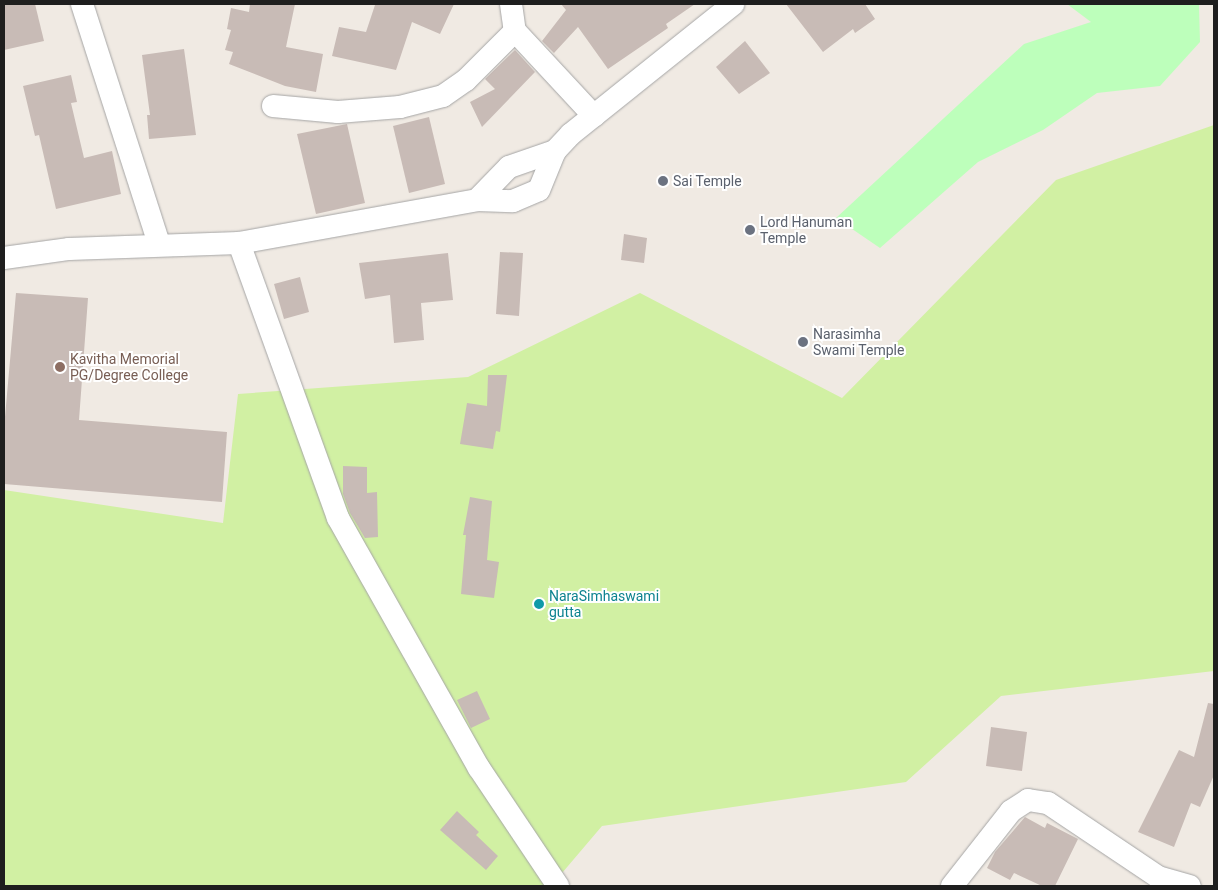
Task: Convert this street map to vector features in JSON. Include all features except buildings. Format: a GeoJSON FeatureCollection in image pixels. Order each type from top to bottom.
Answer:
{"type":"FeatureCollection","features":[{"type":"Feature","properties":{"kind":"street"},"geometry":{"type":"LineString","coordinates":[[82,4],[159,244]]}},
{"type":"Feature","properties":{"kind":"street"},"geometry":{"type":"LineString","coordinates":[[511,4],[515,31],[594,116]]}},
{"type":"Feature","properties":{"kind":"street"},"geometry":{"type":"LineString","coordinates":[[478,200],[510,167],[555,151],[594,116],[733,4]]}},
{"type":"Feature","properties":{"kind":"street"},"geometry":{"type":"LineString","coordinates":[[273,106],[338,112],[400,107],[443,96],[466,80],[515,31]]}},
{"type":"Feature","properties":{"kind":"street"},"geometry":{"type":"LineString","coordinates":[[4,258],[69,249],[159,244],[239,243],[478,200],[514,201],[539,190],[555,151]]}},
{"type":"Feature","properties":{"kind":"street"},"geometry":{"type":"LineString","coordinates":[[239,243],[338,518],[479,768],[558,886]]}},
{"type":"Feature","properties":{"kind":"street"},"geometry":{"type":"LineString","coordinates":[[952,886],[1011,810],[1028,800],[1048,803],[1158,876],[1190,886]]}},
{"type":"Feature","properties":{"kind":"green space"},"geometry":{"type":"Polygon","coordinates":[[[1067,4],[1199,4],[1200,42],[1160,86],[1097,93],[1043,130],[978,162],[880,248],[836,218],[1024,44],[1091,22],[1067,4]]]}},
{"type":"Feature","properties":{"kind":"green space"},"geometry":{"type":"Polygon","coordinates":[[[1214,125],[1214,671],[1001,696],[906,782],[602,826],[551,886],[4,886],[4,490],[223,523],[238,394],[468,377],[640,293],[842,398],[1056,180],[1214,125]]]}},
{"type":"Feature","properties":{"kind":"place","name":"Sai Temple"},"geometry":{"type":"Point","coordinates":[663,181]}},
{"type":"Feature","properties":{"kind":"place","name":"Lord Hanuman Temple"},"geometry":{"type":"Point","coordinates":[750,230]}},
{"type":"Feature","properties":{"kind":"place","name":"Narasimha Swami Temple"},"geometry":{"type":"Point","coordinates":[803,342]}},
{"type":"Feature","properties":{"kind":"place","name":"Kavitha Memorial PG/Degree College"},"geometry":{"type":"Point","coordinates":[60,367]}},
{"type":"Feature","properties":{"kind":"place","name":"NaraSimhaswami gutta"},"geometry":{"type":"Point","coordinates":[539,604]}}]}
